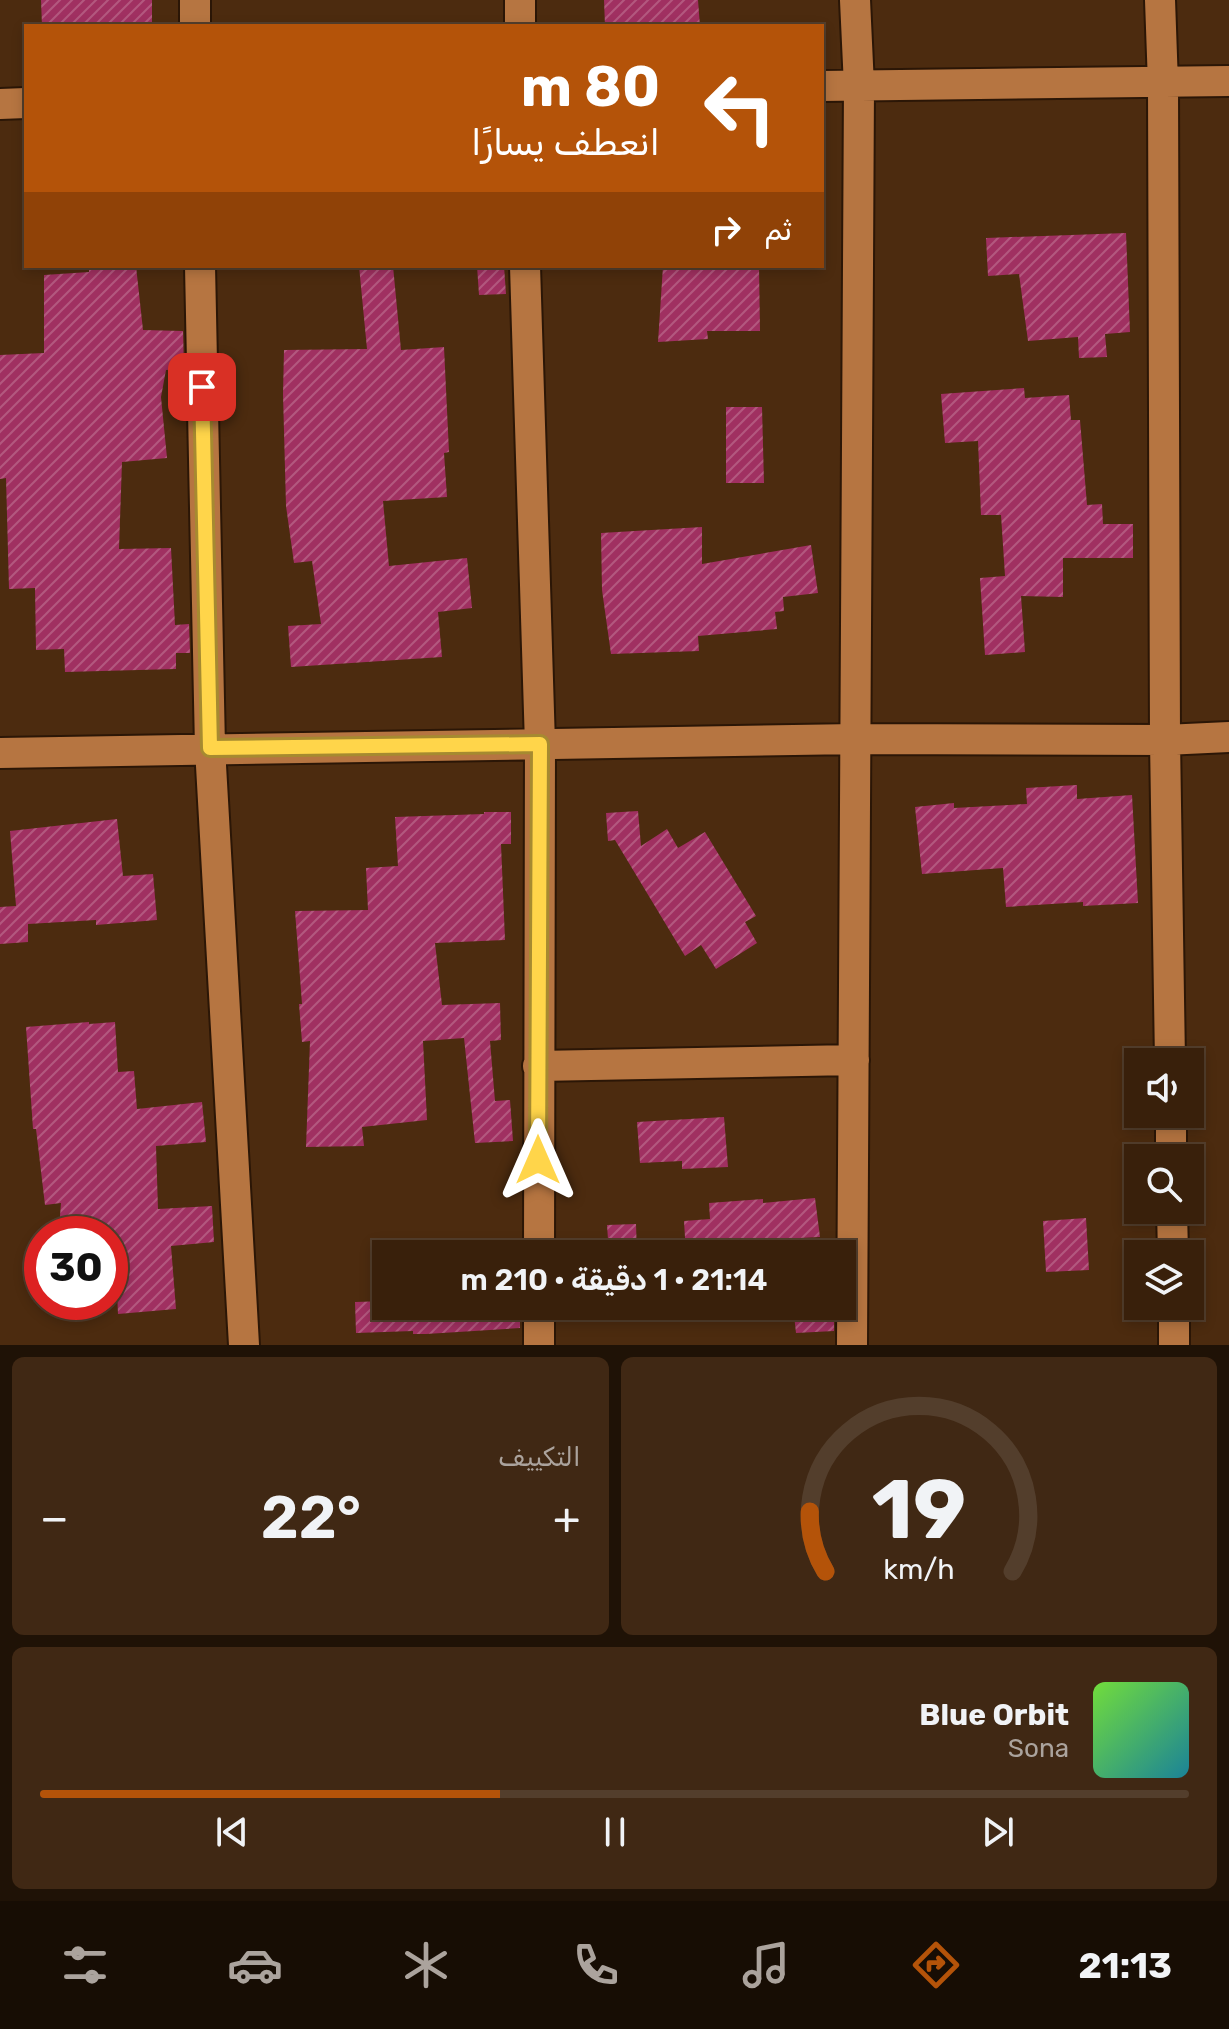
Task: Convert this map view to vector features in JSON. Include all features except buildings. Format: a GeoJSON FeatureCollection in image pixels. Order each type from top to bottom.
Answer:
{"type":"FeatureCollection","features":[{"type":"Feature","properties":{"kind":"street"},"geometry":{"type":"LineString","coordinates":[[195,0],[195,24]]}},
{"type":"Feature","properties":{"kind":"street"},"geometry":{"type":"LineString","coordinates":[[520,0],[520,24]]}},
{"type":"Feature","properties":{"kind":"street"},"geometry":{"type":"LineString","coordinates":[[852,1345],[859,86],[855,0]]}},
{"type":"Feature","properties":{"kind":"street"},"geometry":{"type":"LineString","coordinates":[[1160,0],[1170,1048]]}},
{"type":"Feature","properties":{"kind":"street"},"geometry":{"type":"LineString","coordinates":[[824,86],[1229,81]]}},
{"type":"Feature","properties":{"kind":"street"},"geometry":{"type":"LineString","coordinates":[[0,104],[24,103]]}},
{"type":"Feature","properties":{"kind":"street"},"geometry":{"type":"LineString","coordinates":[[200,268],[210,748],[244,1345]]}},
{"type":"Feature","properties":{"kind":"street"},"geometry":{"type":"LineString","coordinates":[[525,268],[540,744],[539,1240]]}},
{"type":"Feature","properties":{"kind":"street"},"geometry":{"type":"LineString","coordinates":[[0,753],[856,739],[1165,740],[1229,737]]}},
{"type":"Feature","properties":{"kind":"street"},"geometry":{"type":"LineString","coordinates":[[538,1066],[854,1060]]}},
{"type":"Feature","properties":{"kind":"street"},"geometry":{"type":"LineString","coordinates":[[539,1320],[539,1345]]}},
{"type":"Feature","properties":{"kind":"street"},"geometry":{"type":"LineString","coordinates":[[1174,1320],[1174,1345]]}},
{"type":"Feature","properties":{"kind":"route"},"geometry":{"type":"LineString","coordinates":[[202,387],[210,748],[540,744],[538,1160]]}}]}
